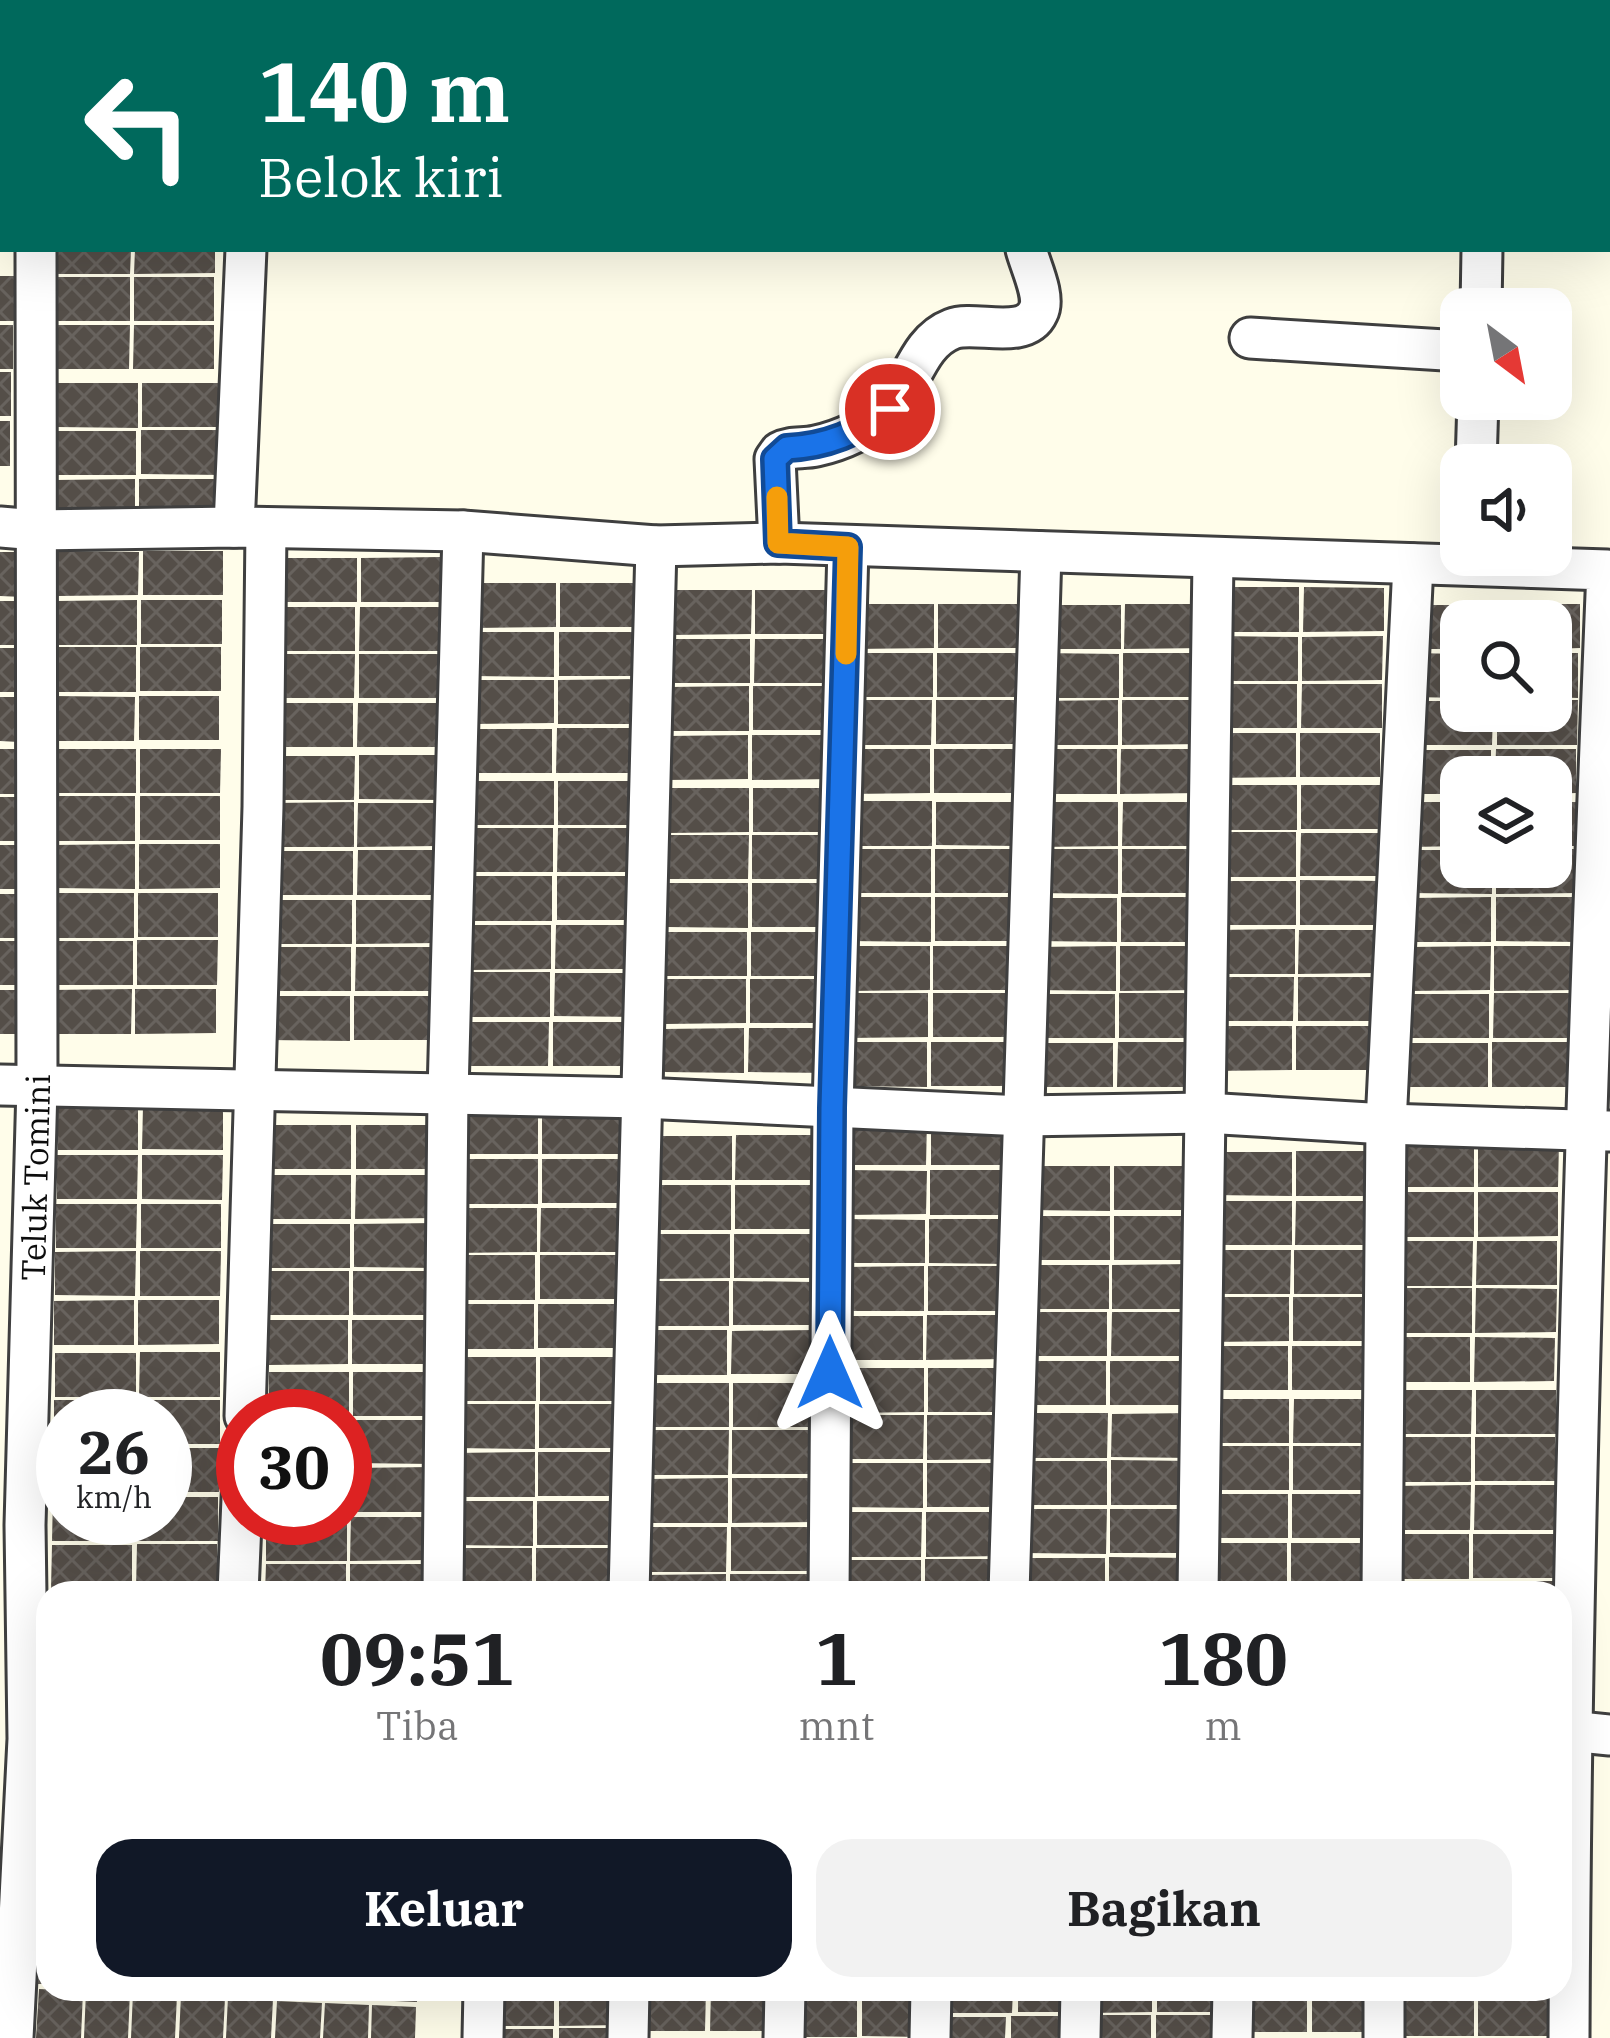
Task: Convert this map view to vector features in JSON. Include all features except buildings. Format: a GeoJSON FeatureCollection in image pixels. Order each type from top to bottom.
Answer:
{"type":"FeatureCollection","features":[{"type":"Feature","properties":{"kind":"street","name":"Teluk Tomini"},"geometry":{"type":"LineString","coordinates":[[36,252],[18,529],[25,1696],[36,1732]]}},
{"type":"Feature","properties":{"kind":"street"},"geometry":{"type":"LineString","coordinates":[[246,252],[255,1091],[246,1389]]}},
{"type":"Feature","properties":{"kind":"street"},"geometry":{"type":"LineString","coordinates":[[778,543],[775,459],[780,452],[843,437],[890,409],[939,334],[958,326],[1003,328],[1027,323],[1038,315],[1040,303],[1027,252]]}},
{"type":"Feature","properties":{"kind":"street"},"geometry":{"type":"LineString","coordinates":[[1481,288],[1482,252]]}},
{"type":"Feature","properties":{"kind":"street"},"geometry":{"type":"LineString","coordinates":[[1250,338],[1440,350]]}},
{"type":"Feature","properties":{"kind":"street"},"geometry":{"type":"LineString","coordinates":[[18,529],[463,531],[656,546],[778,543],[1213,560],[1440,563]]}},
{"type":"Feature","properties":{"kind":"street"},"geometry":{"type":"LineString","coordinates":[[443,1581],[448,1093],[463,531]]}},
{"type":"Feature","properties":{"kind":"street"},"geometry":{"type":"LineString","coordinates":[[629,1581],[656,546]]}},
{"type":"Feature","properties":{"kind":"street"},"geometry":{"type":"LineString","coordinates":[[829,1581],[832,1108],[848,547]]}},
{"type":"Feature","properties":{"kind":"street"},"geometry":{"type":"LineString","coordinates":[[1009,1581],[1041,552]]}},
{"type":"Feature","properties":{"kind":"street"},"geometry":{"type":"LineString","coordinates":[[1198,1581],[1213,560]]}},
{"type":"Feature","properties":{"kind":"street"},"geometry":{"type":"LineString","coordinates":[[1382,1581],[1386,1124],[1413,564]]}},
{"type":"Feature","properties":{"kind":"street"},"geometry":{"type":"LineString","coordinates":[[1572,568],[1608,570],[1597,1130],[1572,1599]]}},
{"type":"Feature","properties":{"kind":"street"},"geometry":{"type":"LineString","coordinates":[[19,1086],[642,1098],[1022,1116],[1205,1113],[1597,1130]]}},
{"type":"Feature","properties":{"kind":"street"},"geometry":{"type":"LineString","coordinates":[[239,1581],[240,1545]]}},
{"type":"Feature","properties":{"kind":"street"},"geometry":{"type":"LineString","coordinates":[[1572,1731],[1610,1735]]}},
{"type":"Feature","properties":{"kind":"street","name":"Teluk Tomini"},"geometry":{"type":"LineString","coordinates":[[13,2038],[35,1905],[36,1850]]}},
{"type":"Feature","properties":{"kind":"street"},"geometry":{"type":"LineString","coordinates":[[483,2038],[484,2001]]}},
{"type":"Feature","properties":{"kind":"street"},"geometry":{"type":"LineString","coordinates":[[628,2038],[629,2001]]}},
{"type":"Feature","properties":{"kind":"street"},"geometry":{"type":"LineString","coordinates":[[784,2038],[785,2001]]}},
{"type":"Feature","properties":{"kind":"street"},"geometry":{"type":"LineString","coordinates":[[930,2038],[932,2001]]}},
{"type":"Feature","properties":{"kind":"street"},"geometry":{"type":"LineString","coordinates":[[1080,2038],[1081,2001]]}},
{"type":"Feature","properties":{"kind":"street"},"geometry":{"type":"LineString","coordinates":[[1232,2038],[1233,2001]]}},
{"type":"Feature","properties":{"kind":"street"},"geometry":{"type":"LineString","coordinates":[[1384,2001],[1384,2038]]}},
{"type":"Feature","properties":{"kind":"street"},"geometry":{"type":"LineString","coordinates":[[1569,2001],[1569,2038]]}},
{"type":"Feature","properties":{"kind":"slow traffic"},"geometry":{"type":"LineString","coordinates":[[777,497],[778,543],[848,547],[846,654]]}},
{"type":"Feature","properties":{"kind":"route"},"geometry":{"type":"LineString","coordinates":[[830,1373],[832,1108],[848,547],[778,543],[775,459],[787,448],[813,447],[843,437],[890,409]]}}]}
